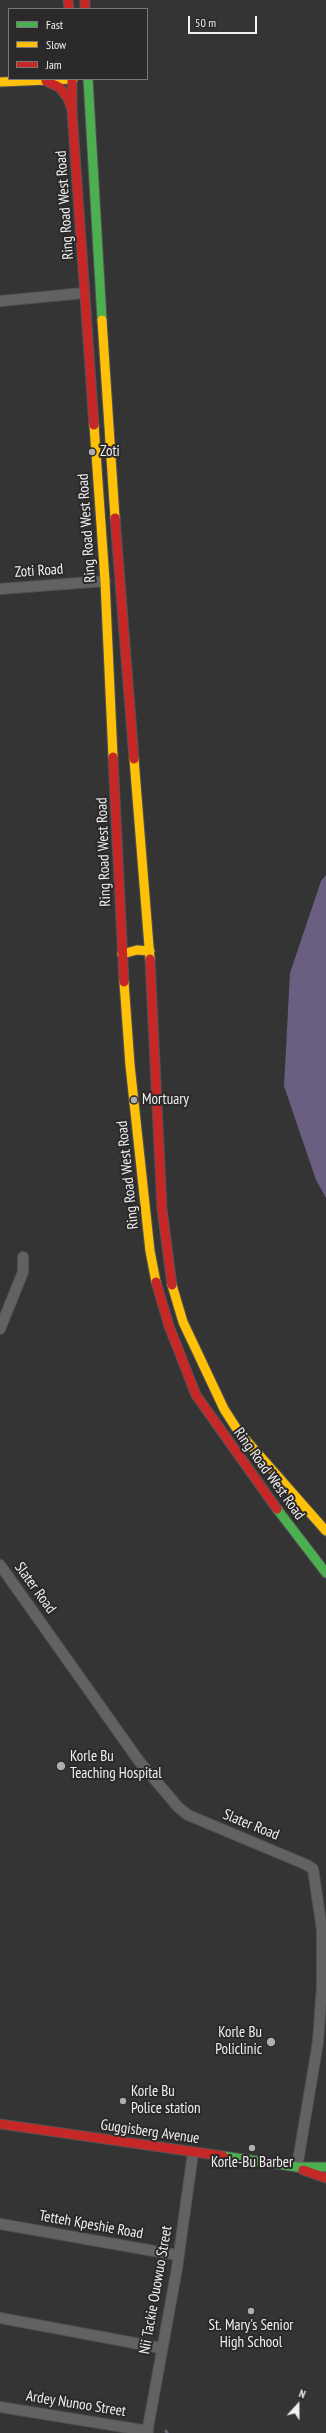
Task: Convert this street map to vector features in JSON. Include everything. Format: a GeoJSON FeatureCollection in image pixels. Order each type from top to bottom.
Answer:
{"type":"FeatureCollection","features":[{"type":"Feature","properties":{"kind":"main road"},"geometry":{"type":"LineString","coordinates":[[0,82],[48,80],[59,87],[68,98],[72,111]]}},
{"type":"Feature","properties":{"kind":"main road","name":"Ring Road West Road"},"geometry":{"type":"LineString","coordinates":[[72,80],[72,111],[105,581],[122,954],[130,1065],[150,1251],[157,1288],[169,1326],[196,1395],[267,1495],[326,1573]]}},
{"type":"Feature","properties":{"kind":"main road"},"geometry":{"type":"LineString","coordinates":[[72,80],[83,112],[88,157],[94,173]]}},
{"type":"Feature","properties":{"kind":"main road","name":"Ring Road West Road"},"geometry":{"type":"LineString","coordinates":[[88,80],[119,576],[150,951],[162,1209],[165,1241],[174,1294],[183,1322],[212,1386],[238,1431],[326,1531]]}},
{"type":"Feature","properties":{"kind":"main road"},"geometry":{"type":"LineString","coordinates":[[122,954],[137,950],[150,951]]}},
{"type":"Feature","properties":{"kind":"main road","name":"Guggisberg Avenue"},"geometry":{"type":"LineString","coordinates":[[0,2124],[297,2167],[326,2167]]}},
{"type":"Feature","properties":{"kind":"main road","name":"Guggisberg Avenue"},"geometry":{"type":"LineString","coordinates":[[297,2167],[326,2178]]}},
{"type":"Feature","properties":{"kind":"street"},"geometry":{"type":"LineString","coordinates":[[0,301],[84,293]]}},
{"type":"Feature","properties":{"kind":"street","name":"Zoti Road"},"geometry":{"type":"LineString","coordinates":[[0,589],[105,581]]}},
{"type":"Feature","properties":{"kind":"street"},"geometry":{"type":"LineString","coordinates":[[0,1329],[23,1272],[23,1257]]}},
{"type":"Feature","properties":{"kind":"street","name":"Slater Road"},"geometry":{"type":"LineString","coordinates":[[0,1565],[139,1761],[178,1808],[188,1815],[307,1865],[313,1869],[322,1929],[322,1987],[318,2042],[297,2167]]}},
{"type":"Feature","properties":{"kind":"street","name":"Nii Tackie Ouowuo Street"},"geometry":{"type":"LineString","coordinates":[[147,2432],[176,2268],[193,2153]]}},
{"type":"Feature","properties":{"kind":"street","name":"Tetteh Kpeshie Road"},"geometry":{"type":"LineString","coordinates":[[0,2224],[177,2255]]}},
{"type":"Feature","properties":{"kind":"street"},"geometry":{"type":"LineString","coordinates":[[0,2318],[161,2348]]}},
{"type":"Feature","properties":{"kind":"street","name":"Ardey Nunoo Street"},"geometry":{"type":"LineString","coordinates":[[0,2407],[147,2432]]}},
{"type":"Feature","properties":{"kind":"shaded area"},"geometry":{"type":"Polygon","coordinates":[[[326,875],[326,1198],[316,1180],[284,1086],[290,973],[321,881],[326,875]]]}},
{"type":"Feature","properties":{"kind":"traffic: fast"},"geometry":{"type":"LineString","coordinates":[[88,80],[102,320]]}},
{"type":"Feature","properties":{"kind":"traffic: fast"},"geometry":{"type":"LineString","coordinates":[[277,1509],[326,1573]]}},
{"type":"Feature","properties":{"kind":"traffic: fast"},"geometry":{"type":"LineString","coordinates":[[223,2156],[297,2167],[326,2167]]}},
{"type":"Feature","properties":{"kind":"traffic: slow"},"geometry":{"type":"LineString","coordinates":[[0,82],[49,80]]}},
{"type":"Feature","properties":{"kind":"traffic: slow"},"geometry":{"type":"LineString","coordinates":[[102,320],[115,518]]}},
{"type":"Feature","properties":{"kind":"traffic: slow"},"geometry":{"type":"LineString","coordinates":[[94,425],[105,581],[113,757]]}},
{"type":"Feature","properties":{"kind":"traffic: slow"},"geometry":{"type":"LineString","coordinates":[[134,759],[150,959]]}},
{"type":"Feature","properties":{"kind":"traffic: slow"},"geometry":{"type":"LineString","coordinates":[[122,954],[137,950],[150,951]]}},
{"type":"Feature","properties":{"kind":"traffic: slow"},"geometry":{"type":"LineString","coordinates":[[124,982],[130,1065],[150,1251],[156,1282]]}},
{"type":"Feature","properties":{"kind":"traffic: slow"},"geometry":{"type":"LineString","coordinates":[[172,1285],[183,1322],[224,1409],[238,1431],[326,1531]]}},
{"type":"Feature","properties":{"kind":"traffic: jam"},"geometry":{"type":"LineString","coordinates":[[68,0],[69,8]]}},
{"type":"Feature","properties":{"kind":"traffic: jam"},"geometry":{"type":"LineString","coordinates":[[85,0],[85,8]]}},
{"type":"Feature","properties":{"kind":"traffic: jam"},"geometry":{"type":"LineString","coordinates":[[48,80],[46,81],[59,87],[68,98],[71,107]]}},
{"type":"Feature","properties":{"kind":"traffic: jam"},"geometry":{"type":"LineString","coordinates":[[72,80],[72,111],[94,425]]}},
{"type":"Feature","properties":{"kind":"traffic: jam"},"geometry":{"type":"LineString","coordinates":[[115,518],[134,759]]}},
{"type":"Feature","properties":{"kind":"traffic: jam"},"geometry":{"type":"LineString","coordinates":[[113,757],[124,982]]}},
{"type":"Feature","properties":{"kind":"traffic: jam"},"geometry":{"type":"LineString","coordinates":[[150,959],[162,1209],[172,1285]]}},
{"type":"Feature","properties":{"kind":"traffic: jam"},"geometry":{"type":"LineString","coordinates":[[156,1282],[169,1326],[196,1395],[277,1509]]}},
{"type":"Feature","properties":{"kind":"traffic: jam"},"geometry":{"type":"LineString","coordinates":[[0,2124],[223,2156]]}},
{"type":"Feature","properties":{"kind":"traffic: jam"},"geometry":{"type":"LineString","coordinates":[[303,2170],[326,2178]]}},
{"type":"Feature","properties":{"kind":"place","name":"Zoti"},"geometry":{"type":"Point","coordinates":[92,452]}},
{"type":"Feature","properties":{"kind":"place","name":"Mortuary"},"geometry":{"type":"Point","coordinates":[134,1100]}},
{"type":"Feature","properties":{"kind":"place","name":"Korle Bu Teaching Hospital"},"geometry":{"type":"Point","coordinates":[61,1766]}},
{"type":"Feature","properties":{"kind":"place","name":"Korle Bu Policlinic"},"geometry":{"type":"Point","coordinates":[271,2042]}},
{"type":"Feature","properties":{"kind":"place","name":"Korle Bu Police station"},"geometry":{"type":"Point","coordinates":[123,2101]}},
{"type":"Feature","properties":{"kind":"place","name":"Korle-Bu Barber"},"geometry":{"type":"Point","coordinates":[252,2148]}},
{"type":"Feature","properties":{"kind":"place","name":"St. Mary's Senior High School"},"geometry":{"type":"Point","coordinates":[251,2311]}}]}
